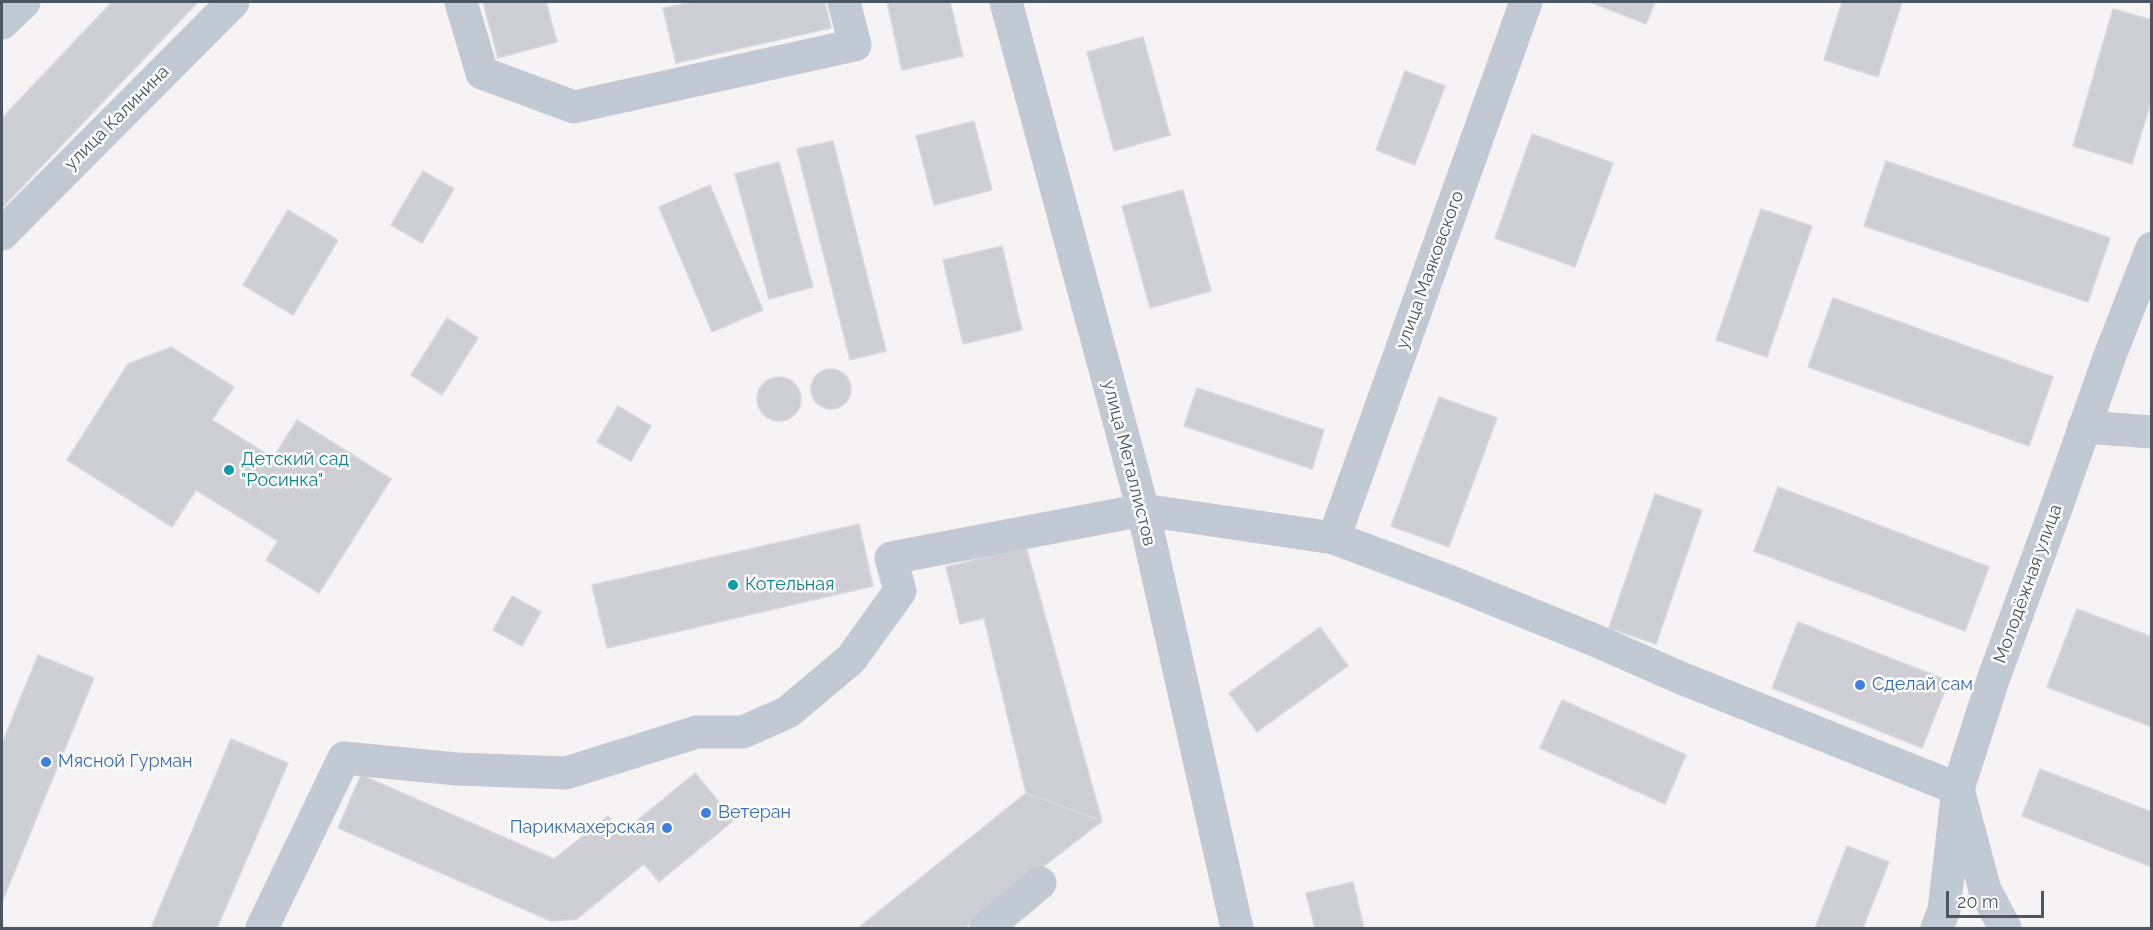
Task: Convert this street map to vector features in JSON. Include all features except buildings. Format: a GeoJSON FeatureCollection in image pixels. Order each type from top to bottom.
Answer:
{"type":"FeatureCollection","features":[{"type":"Feature","properties":{"kind":"street"},"geometry":{"type":"LineString","coordinates":[[2,23],[24,2]]}},
{"type":"Feature","properties":{"kind":"street","name":"улица Калинина"},"geometry":{"type":"LineString","coordinates":[[2,234],[233,2]]}},
{"type":"Feature","properties":{"kind":"street"},"geometry":{"type":"LineString","coordinates":[[461,2],[482,73],[574,107],[855,45],[844,2]]}},
{"type":"Feature","properties":{"kind":"street","name":"улица Металлистов"},"geometry":{"type":"LineString","coordinates":[[1006,2],[1143,510],[1236,928]]}},
{"type":"Feature","properties":{"kind":"street","name":"улица Маяковского"},"geometry":{"type":"LineString","coordinates":[[1334,538],[1526,2]]}},
{"type":"Feature","properties":{"kind":"street","name":"Молодёжная улица"},"geometry":{"type":"LineString","coordinates":[[1937,928],[1944,910],[1958,789],[1994,677],[2151,248]]}},
{"type":"Feature","properties":{"kind":"street"},"geometry":{"type":"LineString","coordinates":[[2084,427],[2151,432]]}},
{"type":"Feature","properties":{"kind":"street"},"geometry":{"type":"LineString","coordinates":[[262,928],[344,758],[457,769],[566,773],[697,732],[743,732],[788,712],[851,659],[900,591],[891,558],[1143,510],[1334,538],[1462,586],[1681,678],[1958,789],[1985,890],[2005,928]]}},
{"type":"Feature","properties":{"kind":"street"},"geometry":{"type":"LineString","coordinates":[[986,928],[1040,884]]}},
{"type":"Feature","properties":{"kind":"place","name":"Детский сад \"Росинка\""},"geometry":{"type":"Point","coordinates":[229,470]}},
{"type":"Feature","properties":{"kind":"place","name":"Котельная"},"geometry":{"type":"Point","coordinates":[733,585]}},
{"type":"Feature","properties":{"kind":"place","name":"Сделай сам"},"geometry":{"type":"Point","coordinates":[1860,685]}},
{"type":"Feature","properties":{"kind":"place","name":"Мясной Гурман"},"geometry":{"type":"Point","coordinates":[46,762]}},
{"type":"Feature","properties":{"kind":"place","name":"Ветеран"},"geometry":{"type":"Point","coordinates":[706,813]}},
{"type":"Feature","properties":{"kind":"place","name":"Парикмахерская"},"geometry":{"type":"Point","coordinates":[667,828]}}]}
